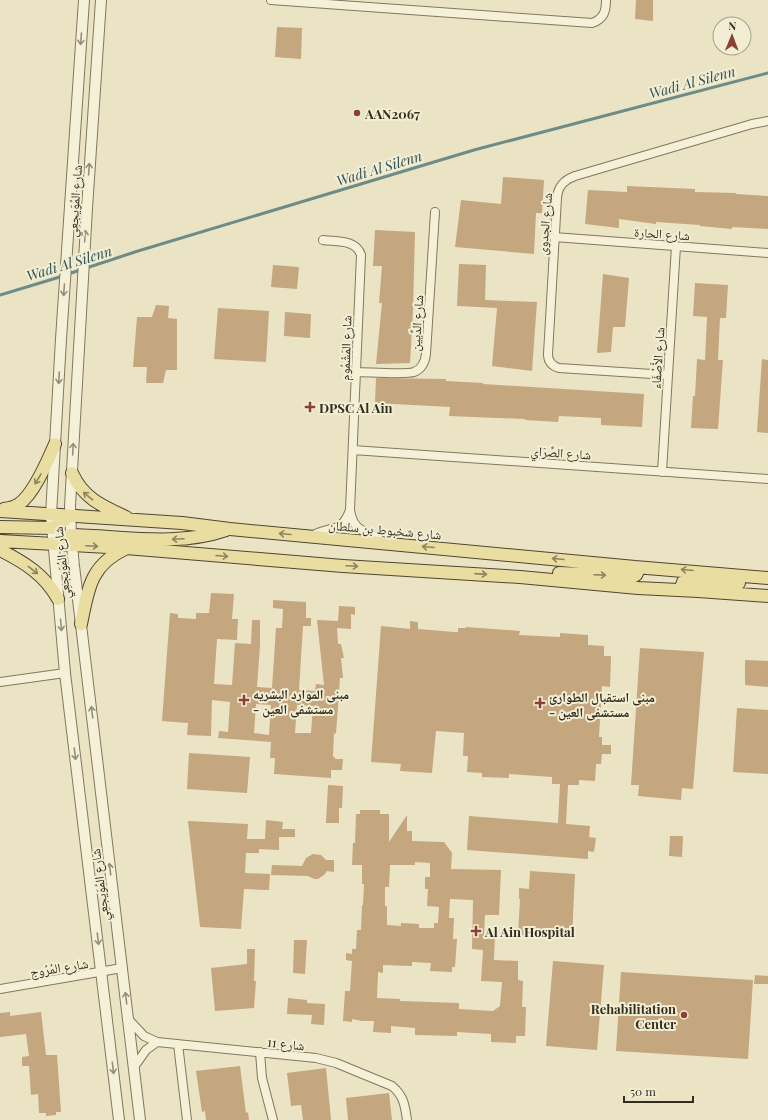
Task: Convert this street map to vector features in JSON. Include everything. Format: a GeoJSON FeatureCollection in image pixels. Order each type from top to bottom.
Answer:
{"type":"FeatureCollection","features":[{"type":"Feature","properties":{"kind":"main road"},"geometry":{"type":"LineString","coordinates":[[0,510],[16,506],[24,500],[40,475],[55,444]]}},
{"type":"Feature","properties":{"kind":"main road"},"geometry":{"type":"LineString","coordinates":[[72,473],[78,485],[86,495],[113,511],[134,521]]}},
{"type":"Feature","properties":{"kind":"main road","name":"شارع شخبوط بن سلطان"},"geometry":{"type":"LineString","coordinates":[[0,510],[134,521],[182,523],[230,529],[768,578]]}},
{"type":"Feature","properties":{"kind":"main road"},"geometry":{"type":"LineString","coordinates":[[0,527],[52,528],[62,523],[70,516]]}},
{"type":"Feature","properties":{"kind":"main road"},"geometry":{"type":"LineString","coordinates":[[0,541],[54,544],[71,540],[176,540],[204,536],[230,529]]}},
{"type":"Feature","properties":{"kind":"main road"},"geometry":{"type":"LineString","coordinates":[[71,540],[126,548],[343,566],[520,577],[638,588],[768,596]]}},
{"type":"Feature","properties":{"kind":"main road"},"geometry":{"type":"LineString","coordinates":[[81,624],[87,594],[93,576],[111,556],[126,548]]}},
{"type":"Feature","properties":{"kind":"main road"},"geometry":{"type":"LineString","coordinates":[[0,550],[32,568],[50,585],[58,599]]}},
{"type":"Feature","properties":{"kind":"main road"},"geometry":{"type":"LineString","coordinates":[[520,577],[549,573],[634,576],[638,571],[635,566]]}},
{"type":"Feature","properties":{"kind":"main road"},"geometry":{"type":"LineString","coordinates":[[687,590],[682,587],[682,583],[690,580],[768,585]]}},
{"type":"Feature","properties":{"kind":"street","name":"شارع المُوَيجعِي"},"geometry":{"type":"LineString","coordinates":[[84,0],[69,209],[51,515],[65,673],[119,1120]]}},
{"type":"Feature","properties":{"kind":"street"},"geometry":{"type":"LineString","coordinates":[[271,0],[592,23],[602,18],[605,13],[606,0]]}},
{"type":"Feature","properties":{"kind":"street","name":"شارع المُوَيجعِي"},"geometry":{"type":"LineString","coordinates":[[103,2],[79,331],[70,516],[71,540],[140,1120]]}},
{"type":"Feature","properties":{"kind":"street","name":"شارع الجدوى"},"geometry":{"type":"LineString","coordinates":[[668,375],[559,368],[555,367],[549,362],[548,354],[554,237],[557,194],[560,186],[566,179],[575,176],[744,126],[768,121]]}},
{"type":"Feature","properties":{"kind":"street","name":"شارع الدِّيين"},"geometry":{"type":"LineString","coordinates":[[356,372],[410,373],[420,368],[425,362],[435,212]]}},
{"type":"Feature","properties":{"kind":"street","name":"شارع الحارة"},"geometry":{"type":"LineString","coordinates":[[554,237],[768,253]]}},
{"type":"Feature","properties":{"kind":"street","name":"شارع المَشْمُوم"},"geometry":{"type":"LineString","coordinates":[[323,240],[350,243],[357,247],[361,255],[350,510],[353,521],[360,529],[384,543]]}},
{"type":"Feature","properties":{"kind":"street","name":"شارع الأَصْفَاء"},"geometry":{"type":"LineString","coordinates":[[662,472],[676,246]]}},
{"type":"Feature","properties":{"kind":"street","name":"شارع الصِّرَاي"},"geometry":{"type":"LineString","coordinates":[[353,450],[768,479]]}},
{"type":"Feature","properties":{"kind":"street"},"geometry":{"type":"LineString","coordinates":[[311,536],[322,531],[336,528],[345,520],[350,510]]}},
{"type":"Feature","properties":{"kind":"street"},"geometry":{"type":"LineString","coordinates":[[0,682],[65,673]]}},
{"type":"Feature","properties":{"kind":"street","name":"شارع المُرُوج"},"geometry":{"type":"LineString","coordinates":[[0,989],[122,968]]}},
{"type":"Feature","properties":{"kind":"street"},"geometry":{"type":"LineString","coordinates":[[129,1020],[144,1036],[157,1042],[146,1050],[134,1067]]}},
{"type":"Feature","properties":{"kind":"street","name":"شارع 11"},"geometry":{"type":"LineString","coordinates":[[157,1042],[322,1059],[387,1084],[396,1090],[402,1098],[405,1106],[407,1120]]}},
{"type":"Feature","properties":{"kind":"street"},"geometry":{"type":"LineString","coordinates":[[178,1044],[187,1120]]}},
{"type":"Feature","properties":{"kind":"street"},"geometry":{"type":"LineString","coordinates":[[260,1052],[262,1078],[273,1120]]}},
{"type":"Feature","properties":{"kind":"building"},"geometry":{"type":"Polygon","coordinates":[[[636,0],[653,0],[653,21],[635,19],[636,0]]]}},
{"type":"Feature","properties":{"kind":"building"},"geometry":{"type":"Polygon","coordinates":[[[277,27],[302,28],[301,59],[275,57],[277,27]]]}},
{"type":"Feature","properties":{"kind":"building"},"geometry":{"type":"Polygon","coordinates":[[[503,177],[544,180],[542,213],[536,213],[534,254],[455,247],[461,200],[501,204],[503,177]]]}},
{"type":"Feature","properties":{"kind":"building"},"geometry":{"type":"Polygon","coordinates":[[[627,186],[695,189],[695,192],[736,193],[768,196],[768,229],[732,227],[732,229],[656,222],[656,224],[619,219],[619,228],[585,224],[588,190],[627,192],[627,186]]]}},
{"type":"Feature","properties":{"kind":"building"},"geometry":{"type":"Polygon","coordinates":[[[375,230],[415,232],[410,363],[376,364],[382,303],[379,303],[382,266],[373,266],[375,230]]]}},
{"type":"Feature","properties":{"kind":"building"},"geometry":{"type":"Polygon","coordinates":[[[459,264],[486,265],[485,300],[537,302],[532,371],[492,366],[497,308],[457,306],[459,264]]]}},
{"type":"Feature","properties":{"kind":"building"},"geometry":{"type":"Polygon","coordinates":[[[273,265],[299,267],[297,289],[271,287],[273,265]]]}},
{"type":"Feature","properties":{"kind":"building"},"geometry":{"type":"Polygon","coordinates":[[[603,274],[629,278],[625,327],[613,327],[611,352],[597,353],[603,274]]]}},
{"type":"Feature","properties":{"kind":"building"},"geometry":{"type":"Polygon","coordinates":[[[695,283],[728,285],[726,318],[720,318],[718,360],[723,360],[718,429],[691,428],[693,396],[695,396],[697,359],[705,360],[707,317],[693,316],[695,283]]]}},
{"type":"Feature","properties":{"kind":"building"},"geometry":{"type":"Polygon","coordinates":[[[156,305],[169,306],[168,318],[177,319],[177,370],[166,370],[163,383],[146,383],[147,367],[133,367],[137,317],[152,317],[156,305]]]}},
{"type":"Feature","properties":{"kind":"building"},"geometry":{"type":"Polygon","coordinates":[[[218,308],[269,311],[266,362],[214,359],[218,308]]]}},
{"type":"Feature","properties":{"kind":"building"},"geometry":{"type":"Polygon","coordinates":[[[285,312],[311,314],[310,338],[284,336],[285,312]]]}},
{"type":"Feature","properties":{"kind":"building"},"geometry":{"type":"Polygon","coordinates":[[[762,359],[768,360],[768,433],[757,432],[762,359]]]}},
{"type":"Feature","properties":{"kind":"building"},"geometry":{"type":"Polygon","coordinates":[[[376,378],[446,379],[446,381],[483,384],[644,394],[642,427],[601,425],[601,418],[559,416],[558,422],[449,416],[450,407],[375,403],[376,378]]]}},
{"type":"Feature","properties":{"kind":"building"},"geometry":{"type":"Polygon","coordinates":[[[211,593],[234,594],[232,619],[238,619],[237,640],[217,639],[214,684],[232,685],[235,643],[251,644],[252,620],[260,620],[257,687],[272,688],[276,628],[282,628],[283,609],[273,608],[273,600],[306,602],[306,618],[311,618],[311,626],[303,626],[299,690],[315,691],[316,684],[324,685],[317,620],[338,621],[339,606],[355,607],[355,615],[351,614],[351,629],[337,628],[338,644],[341,644],[344,658],[341,658],[343,678],[340,678],[333,757],[335,757],[335,759],[343,759],[342,770],[331,770],[331,778],[274,774],[275,758],[270,758],[271,742],[218,738],[219,731],[228,732],[230,702],[212,700],[211,736],[187,735],[188,723],[162,721],[170,613],[178,614],[178,618],[196,619],[196,613],[209,613],[211,593]],[[256,704],[254,733],[269,735],[271,705],[256,704]],[[297,705],[295,733],[311,733],[313,706],[297,705]]]}},
{"type":"Feature","properties":{"kind":"building"},"geometry":{"type":"Polygon","coordinates":[[[410,621],[418,622],[418,629],[454,632],[458,632],[458,628],[466,627],[520,631],[519,635],[560,637],[560,633],[588,635],[588,645],[604,646],[604,656],[611,656],[610,687],[602,686],[599,737],[602,737],[602,745],[611,745],[611,754],[602,754],[601,764],[596,764],[595,781],[579,780],[579,785],[568,785],[566,824],[590,826],[589,837],[596,838],[594,852],[588,851],[588,859],[467,850],[469,816],[558,823],[560,784],[552,784],[552,777],[509,774],[509,778],[482,777],[482,773],[467,772],[468,756],[463,756],[464,733],[436,731],[432,773],[400,771],[401,764],[371,762],[381,626],[410,629],[410,621]]]}},
{"type":"Feature","properties":{"kind":"building"},"geometry":{"type":"Polygon","coordinates":[[[640,648],[704,652],[693,789],[682,788],[681,800],[638,796],[639,785],[631,785],[640,648]]]}},
{"type":"Feature","properties":{"kind":"building"},"geometry":{"type":"Polygon","coordinates":[[[745,660],[768,661],[768,687],[745,685],[745,660]]]}},
{"type":"Feature","properties":{"kind":"building"},"geometry":{"type":"Polygon","coordinates":[[[737,708],[768,710],[768,774],[733,772],[737,708]]]}},
{"type":"Feature","properties":{"kind":"building"},"geometry":{"type":"Polygon","coordinates":[[[189,753],[250,757],[247,793],[187,789],[189,753]]]}},
{"type":"Feature","properties":{"kind":"building"},"geometry":{"type":"Polygon","coordinates":[[[328,785],[343,786],[342,808],[339,808],[339,823],[326,823],[328,785]]]}},
{"type":"Feature","properties":{"kind":"building"},"geometry":{"type":"Polygon","coordinates":[[[360,810],[380,810],[380,814],[389,814],[389,842],[407,815],[407,831],[412,831],[412,841],[444,842],[452,853],[451,869],[501,870],[499,915],[485,915],[484,935],[495,935],[494,960],[518,961],[518,980],[523,981],[522,1007],[526,1007],[525,1036],[516,1036],[516,1043],[491,1042],[491,1034],[457,1032],[457,1036],[415,1035],[415,1028],[391,1026],[391,1033],[373,1032],[374,1021],[352,1019],[352,1022],[343,1021],[345,991],[350,991],[352,961],[346,960],[346,953],[352,954],[352,949],[356,949],[357,930],[361,930],[364,884],[362,884],[362,865],[352,865],[353,843],[355,843],[356,814],[360,814],[360,810]],[[415,862],[415,865],[390,865],[389,887],[385,887],[387,925],[401,926],[401,923],[419,924],[419,928],[434,928],[434,923],[438,923],[439,907],[427,906],[428,889],[425,889],[425,877],[430,877],[430,863],[415,862]],[[450,899],[449,918],[454,918],[453,939],[457,939],[455,967],[452,967],[452,972],[430,971],[431,963],[412,962],[412,966],[383,965],[383,973],[378,972],[377,998],[400,999],[400,1001],[459,1003],[459,1009],[493,1011],[500,1006],[502,982],[481,981],[483,950],[472,949],[473,900],[450,899]]]}},
{"type":"Feature","properties":{"kind":"building"},"geometry":{"type":"Polygon","coordinates":[[[266,820],[283,822],[282,829],[295,829],[295,837],[279,837],[279,850],[259,849],[259,853],[246,853],[245,873],[270,874],[269,890],[244,889],[241,929],[200,927],[188,821],[248,824],[247,839],[265,839],[266,820]]]}},
{"type":"Feature","properties":{"kind":"building"},"geometry":{"type":"Polygon","coordinates":[[[670,836],[683,836],[682,857],[669,856],[670,836]]]}},
{"type":"Feature","properties":{"kind":"building"},"geometry":{"type":"Polygon","coordinates":[[[313,854],[321,855],[326,860],[334,860],[334,872],[327,871],[318,879],[308,876],[271,875],[272,865],[302,866],[306,858],[313,854]]]}},
{"type":"Feature","properties":{"kind":"building"},"geometry":{"type":"Polygon","coordinates":[[[530,871],[575,874],[572,938],[518,936],[520,899],[519,888],[529,889],[530,871]]]}},
{"type":"Feature","properties":{"kind":"building"},"geometry":{"type":"Polygon","coordinates":[[[294,940],[307,940],[305,974],[293,973],[294,940]]]}},
{"type":"Feature","properties":{"kind":"building"},"geometry":{"type":"Polygon","coordinates":[[[247,949],[255,949],[254,981],[256,981],[254,1008],[215,1011],[211,968],[247,964],[247,949]]]}},
{"type":"Feature","properties":{"kind":"building"},"geometry":{"type":"Polygon","coordinates":[[[553,961],[604,965],[597,1050],[546,1046],[553,961]]]}},
{"type":"Feature","properties":{"kind":"building","name":"Rehabilitation Center"},"geometry":{"type":"Polygon","coordinates":[[[621,972],[753,980],[748,1059],[616,1051],[621,972]]]}},
{"type":"Feature","properties":{"kind":"building"},"geometry":{"type":"Polygon","coordinates":[[[755,975],[768,976],[768,984],[754,984],[755,975]]]}},
{"type":"Feature","properties":{"kind":"building"},"geometry":{"type":"Polygon","coordinates":[[[288,998],[307,1000],[307,1003],[325,1004],[324,1025],[311,1024],[312,1015],[287,1014],[288,998]]]}},
{"type":"Feature","properties":{"kind":"building"},"geometry":{"type":"Polygon","coordinates":[[[10,1012],[10,1016],[41,1012],[46,1055],[57,1055],[61,1112],[56,1112],[56,1115],[46,1116],[46,1113],[39,1113],[38,1094],[31,1095],[29,1066],[22,1066],[22,1057],[29,1056],[26,1034],[0,1037],[0,1013],[10,1012]]]}},
{"type":"Feature","properties":{"kind":"building"},"geometry":{"type":"Polygon","coordinates":[[[240,1066],[246,1113],[248,1112],[249,1120],[206,1120],[205,1111],[202,1112],[196,1071],[240,1066]]]}},
{"type":"Feature","properties":{"kind":"building"},"geometry":{"type":"Polygon","coordinates":[[[326,1068],[331,1120],[303,1120],[301,1105],[291,1106],[287,1073],[326,1068]]]}},
{"type":"Feature","properties":{"kind":"building"},"geometry":{"type":"Polygon","coordinates":[[[389,1093],[392,1120],[348,1120],[346,1098],[389,1093]]]}},
{"type":"Feature","properties":{"kind":"waterway","name":"Wadi Al Silenn"},"geometry":{"type":"LineString","coordinates":[[68,274],[138,251],[474,150],[768,73]]}},
{"type":"Feature","properties":{"kind":"waterway","name":"Wadi Al Silenn"},"geometry":{"type":"LineString","coordinates":[[0,295],[63,276]]}},
{"type":"Feature","properties":{"kind":"place","name":"AAN2067"},"geometry":{"type":"Point","coordinates":[357,113]}},
{"type":"Feature","properties":{"kind":"place","name":"DPSC Al Ain"},"geometry":{"type":"Point","coordinates":[310,407]}},
{"type":"Feature","properties":{"kind":"place","name":"مبنى الموارد البشريه - مستشفى العين"},"geometry":{"type":"Point","coordinates":[244,700]}},
{"type":"Feature","properties":{"kind":"place","name":"مبنى استقبال الطوارئ - مستشفى العين"},"geometry":{"type":"Point","coordinates":[540,703]}},
{"type":"Feature","properties":{"kind":"place","name":"Al Ain Hospital"},"geometry":{"type":"Point","coordinates":[476,931]}},
{"type":"Feature","properties":{"kind":"place","name":"Rehabilitation Center"},"geometry":{"type":"Point","coordinates":[684,1015]}}]}
